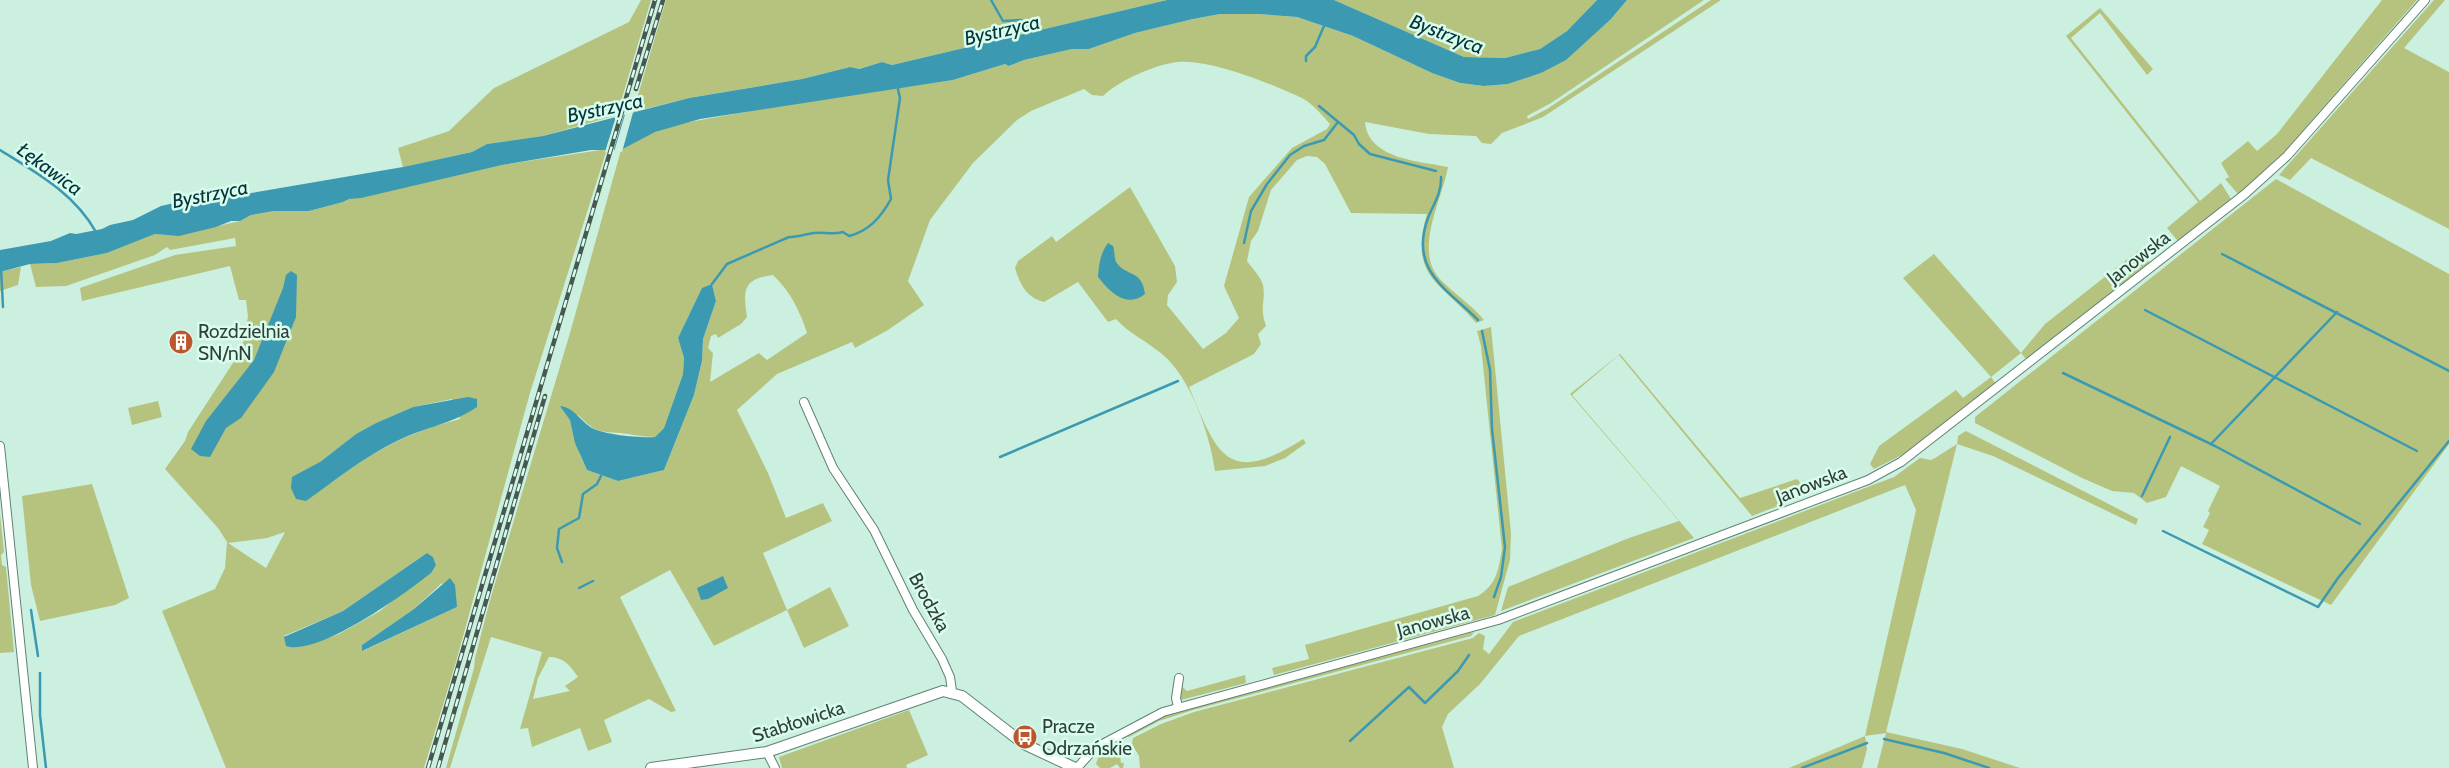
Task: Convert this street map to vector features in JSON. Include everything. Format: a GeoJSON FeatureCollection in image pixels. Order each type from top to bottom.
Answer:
{"type":"FeatureCollection","features":[{"type":"Feature","properties":{"kind":"street","name":"Janowska"},"geometry":{"type":"LineString","coordinates":[[1076,768],[1095,748],[1163,712],[1498,620],[1868,480],[1901,462],[2245,194],[2287,156],[2426,0]]}},
{"type":"Feature","properties":{"kind":"street","name":"Brodzka"},"geometry":{"type":"LineString","coordinates":[[804,402],[833,468],[874,530],[913,610],[942,659],[950,677],[952,692]]}},
{"type":"Feature","properties":{"kind":"street"},"geometry":{"type":"LineString","coordinates":[[0,446],[33,768]]}},
{"type":"Feature","properties":{"kind":"street"},"geometry":{"type":"LineString","coordinates":[[1178,707],[1176,698],[1179,678]]}},
{"type":"Feature","properties":{"kind":"street"},"geometry":{"type":"LineString","coordinates":[[952,692],[962,696],[1024,744],[1076,768]]}},
{"type":"Feature","properties":{"kind":"street","name":"Stabłowicka"},"geometry":{"type":"LineString","coordinates":[[651,768],[767,752],[931,694],[952,692]]}},
{"type":"Feature","properties":{"kind":"street"},"geometry":{"type":"LineString","coordinates":[[767,752],[774,768]]}},
{"type":"Feature","properties":{"kind":"green space"},"geometry":{"type":"Polygon","coordinates":[[[641,0],[651,0],[617,115],[543,136],[487,144],[472,152],[403,167],[398,148],[449,131],[494,88],[629,22],[641,0]]]}},
{"type":"Feature","properties":{"kind":"green space"},"geometry":{"type":"Polygon","coordinates":[[[666,0],[1167,0],[892,65],[882,62],[858,69],[850,67],[802,79],[689,98],[633,112],[666,0]]]}},
{"type":"Feature","properties":{"kind":"green space"},"geometry":{"type":"Polygon","coordinates":[[[1334,0],[1597,0],[1567,31],[1540,49],[1505,58],[1464,57],[1334,0]]]}},
{"type":"Feature","properties":{"kind":"green space"},"geometry":{"type":"Polygon","coordinates":[[[1627,0],[1704,0],[1551,103],[1527,116],[1528,119],[1547,109],[1711,0],[1721,0],[1543,117],[1502,133],[1491,144],[1482,143],[1476,136],[1429,134],[1365,122],[1368,134],[1375,144],[1385,151],[1410,160],[1448,167],[1429,239],[1429,253],[1432,266],[1439,278],[1484,320],[1476,323],[1432,277],[1425,266],[1422,252],[1422,235],[1427,214],[1351,213],[1325,164],[1317,157],[1307,156],[1297,160],[1271,190],[1258,231],[1251,241],[1247,261],[1263,285],[1263,314],[1266,326],[1258,334],[1261,344],[1254,354],[1189,387],[1217,446],[1228,456],[1241,462],[1257,461],[1277,454],[1303,439],[1306,443],[1285,458],[1265,466],[1215,471],[1209,441],[1198,408],[1182,377],[1172,364],[1151,345],[1126,329],[1116,319],[1108,322],[1078,282],[1044,302],[1033,297],[1025,290],[1015,268],[1018,261],[1052,236],[1056,242],[1130,187],[1175,266],[1177,282],[1168,295],[1167,305],[1203,349],[1226,333],[1239,318],[1224,286],[1249,197],[1292,148],[1327,129],[1330,124],[1310,103],[1289,92],[1223,68],[1191,62],[1169,63],[1159,66],[1128,79],[1103,96],[1092,95],[1084,89],[1031,111],[1017,120],[973,163],[930,220],[908,281],[924,305],[888,330],[855,348],[852,342],[777,374],[737,410],[768,473],[786,518],[823,503],[832,521],[763,553],[787,610],[714,646],[670,570],[620,597],[676,711],[671,712],[649,699],[604,720],[612,742],[588,751],[580,728],[532,747],[528,728],[520,729],[542,652],[491,637],[450,768],[446,768],[474,668],[490,600],[570,333],[621,150],[654,132],[678,124],[797,103],[953,80],[1005,64],[1010,66],[1024,60],[1072,49],[1089,49],[1135,33],[1220,14],[1297,17],[1353,36],[1432,73],[1460,83],[1484,86],[1508,84],[1541,73],[1595,33],[1611,19],[1627,0]],[[773,275],[756,279],[747,287],[745,300],[747,317],[741,324],[718,338],[716,334],[711,336],[708,348],[713,353],[710,382],[759,353],[767,360],[807,333],[794,302],[773,275]],[[712,284],[702,289],[678,338],[684,358],[683,374],[664,428],[655,437],[606,432],[597,430],[578,415],[570,420],[580,455],[587,470],[618,481],[664,470],[694,395],[702,361],[703,339],[716,301],[712,284]],[[549,657],[538,678],[533,699],[570,691],[565,686],[578,677],[566,662],[558,658],[549,657]]]}},
{"type":"Feature","properties":{"kind":"green space"},"geometry":{"type":"Polygon","coordinates":[[[2382,0],[2417,0],[2284,152],[2238,194],[2225,179],[2229,177],[2221,163],[2248,141],[2257,151],[2277,134],[2382,0]]]}},
{"type":"Feature","properties":{"kind":"green space"},"geometry":{"type":"Polygon","coordinates":[[[2434,0],[2445,0],[2404,48],[2449,72],[2449,229],[2311,158],[2290,180],[2279,175],[2434,0]]]}},
{"type":"Feature","properties":{"kind":"green space"},"geometry":{"type":"Polygon","coordinates":[[[2100,8],[2153,69],[2147,75],[2100,13],[2071,38],[2200,201],[2221,183],[2231,199],[2178,241],[2167,228],[2198,202],[2066,36],[2100,8]]]}},
{"type":"Feature","properties":{"kind":"green space"},"geometry":{"type":"Polygon","coordinates":[[[607,149],[530,393],[456,662],[424,768],[226,768],[162,611],[215,589],[225,568],[227,542],[218,528],[165,469],[185,441],[188,432],[242,349],[248,317],[246,300],[239,300],[230,266],[82,301],[80,288],[175,255],[236,246],[235,238],[170,250],[167,247],[155,255],[66,286],[36,287],[30,264],[57,263],[107,253],[155,234],[179,235],[240,221],[251,215],[274,211],[309,211],[349,199],[502,165],[607,149]],[[452,399],[413,407],[356,434],[320,462],[331,483],[362,461],[392,444],[423,430],[460,419],[452,399]],[[285,532],[267,538],[228,543],[266,568],[285,532]],[[427,553],[343,611],[284,636],[325,639],[339,634],[380,611],[436,565],[433,557],[427,553]],[[442,583],[414,609],[362,645],[363,651],[457,607],[442,583]]]}},
{"type":"Feature","properties":{"kind":"green space"},"geometry":{"type":"Polygon","coordinates":[[[2276,179],[2449,274],[2449,444],[2331,605],[2202,544],[2209,530],[2203,527],[2210,513],[2208,511],[2220,486],[2181,466],[2166,497],[2147,503],[2134,493],[2112,491],[2082,478],[1975,423],[1975,417],[2276,179]]]}},
{"type":"Feature","properties":{"kind":"green space"},"geometry":{"type":"Polygon","coordinates":[[[2139,250],[2150,263],[2026,359],[2021,353],[2045,324],[2139,250]]]}},
{"type":"Feature","properties":{"kind":"green space"},"geometry":{"type":"Polygon","coordinates":[[[1934,254],[2021,353],[1991,377],[1903,278],[1934,254]]]}},
{"type":"Feature","properties":{"kind":"green space"},"geometry":{"type":"Polygon","coordinates":[[[21,267],[18,285],[0,291],[0,272],[21,267]]]}},
{"type":"Feature","properties":{"kind":"green space"},"geometry":{"type":"Polygon","coordinates":[[[1491,327],[1511,533],[1510,560],[1495,615],[1274,675],[1272,668],[1309,659],[1305,645],[1478,596],[1493,582],[1498,570],[1502,549],[1481,346],[1477,331],[1491,327]]]}},
{"type":"Feature","properties":{"kind":"green space"},"geometry":{"type":"Polygon","coordinates":[[[1620,354],[1740,498],[1797,479],[1806,489],[1801,497],[1752,516],[1619,355],[1572,395],[1694,538],[1501,611],[1508,587],[1629,538],[1679,521],[1570,394],[1620,354]]]}},
{"type":"Feature","properties":{"kind":"green space"},"geometry":{"type":"Polygon","coordinates":[[[1991,377],[1996,384],[1914,449],[1874,469],[1870,464],[1879,446],[1956,390],[1963,398],[1991,377]]]}},
{"type":"Feature","properties":{"kind":"green space"},"geometry":{"type":"Polygon","coordinates":[[[158,401],[162,417],[132,425],[128,408],[158,401]]]}},
{"type":"Feature","properties":{"kind":"green space"},"geometry":{"type":"Polygon","coordinates":[[[1966,431],[2138,519],[2136,525],[1993,456],[1957,444],[1958,436],[1966,431]]]}},
{"type":"Feature","properties":{"kind":"green space"},"geometry":{"type":"Polygon","coordinates":[[[1957,444],[1886,732],[1962,749],[2020,768],[1877,768],[1886,733],[1865,736],[1916,510],[1905,485],[1519,636],[1480,684],[1448,714],[1442,727],[1454,768],[1140,768],[1139,756],[1132,744],[1133,738],[1161,724],[1194,712],[1473,638],[1479,633],[1485,636],[1483,649],[1489,654],[1513,622],[1894,477],[1920,458],[1931,460],[1957,444]]]}},
{"type":"Feature","properties":{"kind":"green space"},"geometry":{"type":"Polygon","coordinates":[[[92,484],[129,598],[115,605],[40,621],[31,585],[22,496],[92,484]]]}},
{"type":"Feature","properties":{"kind":"green space"},"geometry":{"type":"Polygon","coordinates":[[[0,513],[4,552],[1,555],[2,565],[6,567],[14,652],[0,653],[0,513]]]}},
{"type":"Feature","properties":{"kind":"green space"},"geometry":{"type":"Polygon","coordinates":[[[830,587],[849,626],[804,648],[787,610],[830,587]]]}},
{"type":"Feature","properties":{"kind":"green space"},"geometry":{"type":"Polygon","coordinates":[[[1474,632],[1471,636],[1193,710],[1159,721],[1127,737],[1159,718],[1192,707],[1474,632]]]}},
{"type":"Feature","properties":{"kind":"green space"},"geometry":{"type":"Polygon","coordinates":[[[1245,675],[1246,683],[1181,700],[1178,695],[1180,685],[1187,691],[1245,675]]]}},
{"type":"Feature","properties":{"kind":"green space"},"geometry":{"type":"Polygon","coordinates":[[[909,710],[928,755],[906,765],[907,768],[782,768],[779,757],[909,710]]]}},
{"type":"Feature","properties":{"kind":"green space"},"geometry":{"type":"Polygon","coordinates":[[[1865,736],[1867,749],[1862,768],[1789,768],[1865,736]]]}},
{"type":"Feature","properties":{"kind":"green space"},"geometry":{"type":"Polygon","coordinates":[[[1109,750],[1120,755],[1121,763],[1124,763],[1123,768],[1120,768],[1117,764],[1110,768],[1100,768],[1096,764],[1099,755],[1109,750]]]}},
{"type":"Feature","properties":{"kind":"water"},"geometry":{"type":"Polygon","coordinates":[[[1167,0],[1334,0],[1464,57],[1505,58],[1540,49],[1567,31],[1597,0],[1627,0],[1611,19],[1566,60],[1541,73],[1508,84],[1484,86],[1460,83],[1432,73],[1353,36],[1297,17],[1220,14],[1135,33],[1089,49],[1072,49],[1024,60],[1009,66],[1005,64],[953,80],[700,119],[655,132],[621,150],[591,150],[502,165],[361,198],[349,199],[309,211],[274,211],[251,215],[240,221],[231,221],[216,227],[179,236],[155,234],[107,253],[57,263],[30,264],[0,272],[0,250],[51,241],[70,233],[76,234],[102,229],[110,225],[133,220],[161,206],[197,198],[216,199],[403,167],[472,152],[487,144],[543,136],[689,98],[802,79],[850,67],[859,69],[882,62],[892,65],[1167,0]]]}},
{"type":"Feature","properties":{"kind":"water"},"geometry":{"type":"Polygon","coordinates":[[[1108,243],[1113,246],[1116,262],[1120,267],[1141,281],[1145,294],[1131,300],[1119,297],[1098,277],[1100,259],[1108,243]]]}},
{"type":"Feature","properties":{"kind":"water"},"geometry":{"type":"Polygon","coordinates":[[[291,271],[297,275],[296,317],[274,372],[241,418],[226,428],[210,457],[200,456],[191,449],[206,421],[254,360],[283,288],[286,275],[291,271]]]}},
{"type":"Feature","properties":{"kind":"water"},"geometry":{"type":"Polygon","coordinates":[[[712,284],[716,301],[703,339],[702,361],[694,395],[664,470],[618,481],[587,470],[575,443],[570,420],[560,406],[569,409],[589,426],[602,432],[655,437],[664,428],[683,374],[684,358],[678,338],[702,288],[712,284]]]}},
{"type":"Feature","properties":{"kind":"water"},"geometry":{"type":"Polygon","coordinates":[[[468,397],[477,399],[477,407],[468,413],[387,446],[351,468],[306,501],[296,499],[291,488],[292,477],[320,462],[356,434],[413,407],[468,397]]]}},
{"type":"Feature","properties":{"kind":"water"},"geometry":{"type":"Polygon","coordinates":[[[427,553],[433,557],[436,565],[431,573],[383,608],[319,642],[300,647],[286,646],[284,637],[343,611],[427,553]]]}},
{"type":"Feature","properties":{"kind":"water"},"geometry":{"type":"Polygon","coordinates":[[[723,576],[728,588],[708,599],[701,600],[697,588],[723,576]]]}},
{"type":"Feature","properties":{"kind":"water"},"geometry":{"type":"Polygon","coordinates":[[[450,578],[455,585],[457,607],[362,651],[362,645],[414,609],[450,578]]]}},
{"type":"Feature","properties":{"kind":"pier"},"geometry":{"type":"Polygon","coordinates":[[[634,109],[622,152],[614,152],[626,111],[634,109]]]}},
{"type":"Feature","properties":{"kind":"pier"},"geometry":{"type":"Polygon","coordinates":[[[625,111],[613,152],[605,152],[617,113],[625,111]]]}},
{"type":"Feature","properties":{"kind":"waterway","name":"Łękawica"},"geometry":{"type":"LineString","coordinates":[[991,0],[1003,21],[1021,20],[1030,26],[1033,36]]}},
{"type":"Feature","properties":{"kind":"waterway"},"geometry":{"type":"LineString","coordinates":[[1306,61],[1306,56],[1315,47],[1324,26]]}},
{"type":"Feature","properties":{"kind":"waterway"},"geometry":{"type":"LineString","coordinates":[[712,284],[727,264],[789,237],[814,233],[843,232],[849,236],[863,231],[879,217],[891,199],[888,180],[900,98],[897,85]]}},
{"type":"Feature","properties":{"kind":"waterway"},"geometry":{"type":"LineString","coordinates":[[1319,106],[1354,135],[1359,144],[1370,154],[1436,171]]}},
{"type":"Feature","properties":{"kind":"waterway"},"geometry":{"type":"LineString","coordinates":[[1244,243],[1251,211],[1267,184],[1290,155],[1304,146],[1324,140],[1338,122]]}},
{"type":"Feature","properties":{"kind":"waterway","name":"Łękawica"},"geometry":{"type":"LineString","coordinates":[[0,150],[41,176],[66,195],[87,218],[96,232]]}},
{"type":"Feature","properties":{"kind":"waterway"},"geometry":{"type":"LineString","coordinates":[[1441,177],[1439,193],[1428,218],[1423,236],[1423,251],[1427,265],[1434,276],[1478,320]]}},
{"type":"Feature","properties":{"kind":"waterway"},"geometry":{"type":"LineString","coordinates":[[2222,254],[2449,371]]}},
{"type":"Feature","properties":{"kind":"waterway"},"geometry":{"type":"LineString","coordinates":[[1,269],[3,307]]}},
{"type":"Feature","properties":{"kind":"waterway"},"geometry":{"type":"LineString","coordinates":[[2145,310],[2417,451]]}},
{"type":"Feature","properties":{"kind":"waterway"},"geometry":{"type":"LineString","coordinates":[[2211,444],[2337,312]]}},
{"type":"Feature","properties":{"kind":"waterway"},"geometry":{"type":"LineString","coordinates":[[1482,331],[1490,370],[1492,429],[1505,547],[1501,577],[1494,597]]}},
{"type":"Feature","properties":{"kind":"waterway"},"geometry":{"type":"LineString","coordinates":[[2063,373],[2215,446],[2360,524]]}},
{"type":"Feature","properties":{"kind":"waterway"},"geometry":{"type":"LineString","coordinates":[[1000,457],[1178,381]]}},
{"type":"Feature","properties":{"kind":"waterway"},"geometry":{"type":"LineString","coordinates":[[2142,496],[2170,437]]}},
{"type":"Feature","properties":{"kind":"waterway"},"geometry":{"type":"LineString","coordinates":[[2163,531],[2318,607],[2338,578],[2449,441]]}},
{"type":"Feature","properties":{"kind":"waterway"},"geometry":{"type":"LineString","coordinates":[[562,562],[557,548],[559,529],[579,518],[583,494],[597,484],[601,476]]}},
{"type":"Feature","properties":{"kind":"waterway"},"geometry":{"type":"LineString","coordinates":[[579,588],[593,581]]}},
{"type":"Feature","properties":{"kind":"waterway"},"geometry":{"type":"LineString","coordinates":[[31,610],[38,656]]}},
{"type":"Feature","properties":{"kind":"waterway"},"geometry":{"type":"LineString","coordinates":[[1350,741],[1409,687],[1425,703],[1458,671],[1469,655]]}},
{"type":"Feature","properties":{"kind":"waterway"},"geometry":{"type":"LineString","coordinates":[[40,673],[40,715],[46,768]]}},
{"type":"Feature","properties":{"kind":"waterway"},"geometry":{"type":"LineString","coordinates":[[1884,739],[1944,753],[1989,768]]}},
{"type":"Feature","properties":{"kind":"waterway"},"geometry":{"type":"LineString","coordinates":[[1802,768],[1867,743]]}},
{"type":"Feature","properties":{"kind":"railway"},"geometry":{"type":"LineString","coordinates":[[428,768],[655,0]]}},
{"type":"Feature","properties":{"kind":"railway"},"geometry":{"type":"LineString","coordinates":[[636,89],[663,0]]}},
{"type":"Feature","properties":{"kind":"railway"},"geometry":{"type":"LineString","coordinates":[[438,768],[545,396]]}},
{"type":"Feature","properties":{"kind":"place","name":"Rozdzielnia SN/nN"},"geometry":{"type":"Point","coordinates":[181,342]}},
{"type":"Feature","properties":{"kind":"place","name":"Pracze Odrzańskie"},"geometry":{"type":"Point","coordinates":[1025,737]}},
{"type":"Feature","properties":{"kind":"water label","name":"Bystrzyca"},"geometry":{"type":"Point","coordinates":[1002,30]}},
{"type":"Feature","properties":{"kind":"water label","name":"Bystrzyca"},"geometry":{"type":"Point","coordinates":[1447,34]}},
{"type":"Feature","properties":{"kind":"water label","name":"Bystrzyca"},"geometry":{"type":"Point","coordinates":[605,108]}},
{"type":"Feature","properties":{"kind":"water label","name":"Bystrzyca"},"geometry":{"type":"Point","coordinates":[210,194]}}]}
